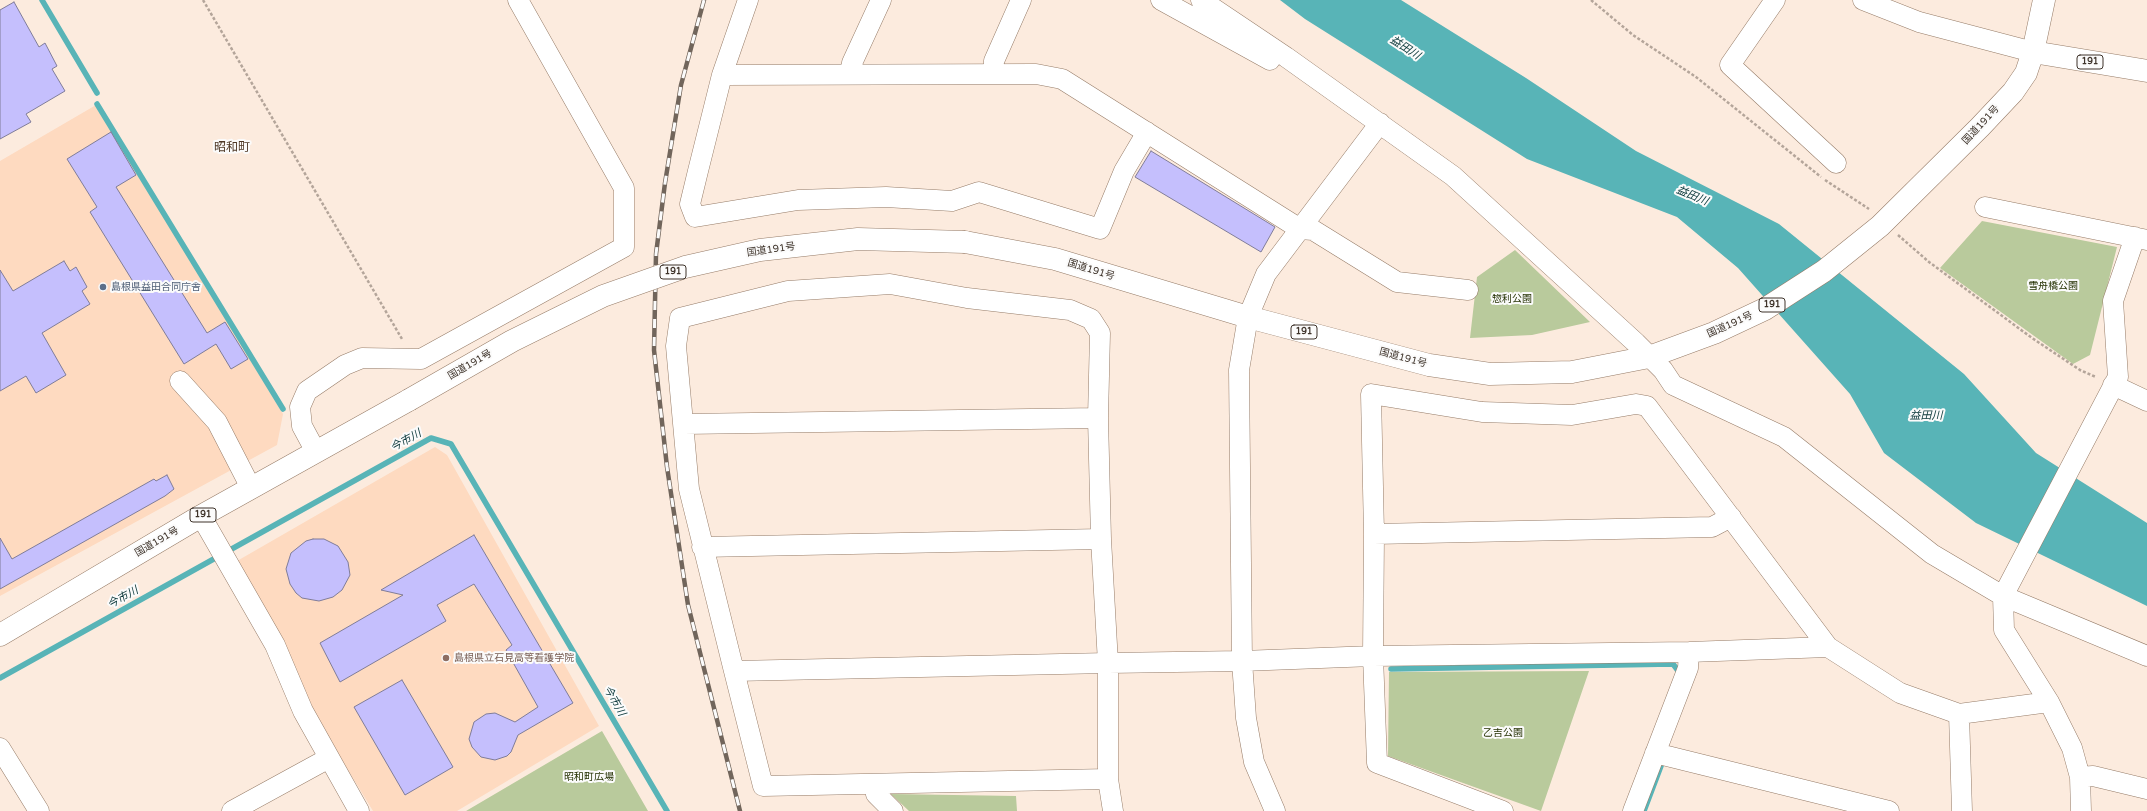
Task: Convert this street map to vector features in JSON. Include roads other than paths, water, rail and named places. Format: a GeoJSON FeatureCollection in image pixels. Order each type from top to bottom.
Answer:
{"type":"FeatureCollection","features":[{"type":"Feature","properties":{"kind":"main road","name":"国道191号"},"geometry":{"type":"LineString","coordinates":[[0,635],[201,516],[512,341],[603,296],[685,267],[760,250],[858,239],[964,242],[1055,259],[1248,317],[1429,365],[1490,374],[1572,372],[1649,357],[1714,333],[1765,309],[1824,271],[1882,223],[1947,162],[2013,92],[2026,73],[2033,52],[2044,0]]}},
{"type":"Feature","properties":{"kind":"main road","name":"191"},"geometry":{"type":"LineString","coordinates":[[2033,52],[2147,71]]}},
{"type":"Feature","properties":{"kind":"street"},"geometry":{"type":"LineString","coordinates":[[316,452],[302,426],[300,407],[308,391],[345,365],[362,358],[421,359],[624,247],[624,188],[518,0]]}},
{"type":"Feature","properties":{"kind":"street"},"geometry":{"type":"LineString","coordinates":[[748,0],[722,74],[690,204],[695,217],[798,200],[886,197],[952,200],[979,192],[1100,229],[1124,171],[1147,132]]}},
{"type":"Feature","properties":{"kind":"street"},"geometry":{"type":"LineString","coordinates":[[850,74],[852,63],[881,0]]}},
{"type":"Feature","properties":{"kind":"street"},"geometry":{"type":"LineString","coordinates":[[993,74],[994,61],[1021,0]]}},
{"type":"Feature","properties":{"kind":"street"},"geometry":{"type":"LineString","coordinates":[[1161,0],[1269,60],[1286,57]]}},
{"type":"Feature","properties":{"kind":"street"},"geometry":{"type":"LineString","coordinates":[[1201,0],[1286,57],[1453,176],[1649,357],[1673,385],[1784,437],[1932,554],[2003,596],[2147,656]]}},
{"type":"Feature","properties":{"kind":"street"},"geometry":{"type":"LineString","coordinates":[[1775,0],[1730,65],[1836,163]]}},
{"type":"Feature","properties":{"kind":"street"},"geometry":{"type":"LineString","coordinates":[[1863,0],[1919,22],[2033,52]]}},
{"type":"Feature","properties":{"kind":"street"},"geometry":{"type":"LineString","coordinates":[[722,74],[1036,74],[1062,79],[1300,229],[1313,230],[1398,282],[1468,290]]}},
{"type":"Feature","properties":{"kind":"street"},"geometry":{"type":"LineString","coordinates":[[1275,811],[1254,762],[1246,718],[1242,661],[1239,370],[1248,317],[1266,274],[1380,123]]}},
{"type":"Feature","properties":{"kind":"street"},"geometry":{"type":"LineString","coordinates":[[1985,207],[2141,238],[2113,301],[2118,377],[2003,596],[2004,630],[2049,702],[2072,748],[2080,777],[2081,811]]}},
{"type":"Feature","properties":{"kind":"street"},"geometry":{"type":"LineString","coordinates":[[1108,779],[874,785],[763,786],[702,547],[689,489],[676,346],[680,318],[788,292],[890,284],[967,298],[1070,310],[1092,319],[1100,332],[1098,418],[1101,539],[1108,663],[1108,779],[1113,811]]}},
{"type":"Feature","properties":{"kind":"street"},"geometry":{"type":"LineString","coordinates":[[180,381],[217,422],[251,488]]}},
{"type":"Feature","properties":{"kind":"street"},"geometry":{"type":"LineString","coordinates":[[2109,392],[2147,401]]}},
{"type":"Feature","properties":{"kind":"street"},"geometry":{"type":"LineString","coordinates":[[1503,811],[1377,763],[1373,656],[1374,534],[1371,394],[1482,412],[1572,415],[1636,404],[1647,406],[1828,647],[1900,693],[1959,714],[2049,702]]}},
{"type":"Feature","properties":{"kind":"street"},"geometry":{"type":"LineString","coordinates":[[684,424],[1098,418]]}},
{"type":"Feature","properties":{"kind":"street"},"geometry":{"type":"LineString","coordinates":[[201,516],[275,645],[302,710],[359,811]]}},
{"type":"Feature","properties":{"kind":"street"},"geometry":{"type":"LineString","coordinates":[[1374,534],[1712,528],[1731,518]]}},
{"type":"Feature","properties":{"kind":"street"},"geometry":{"type":"LineString","coordinates":[[702,547],[1101,539]]}},
{"type":"Feature","properties":{"kind":"street"},"geometry":{"type":"LineString","coordinates":[[734,671],[1242,661],[1373,656],[1689,652],[1828,647]]}},
{"type":"Feature","properties":{"kind":"street"},"geometry":{"type":"LineString","coordinates":[[1632,811],[1688,668],[1689,652]]}},
{"type":"Feature","properties":{"kind":"street"},"geometry":{"type":"LineString","coordinates":[[1959,714],[1962,811]]}},
{"type":"Feature","properties":{"kind":"street"},"geometry":{"type":"LineString","coordinates":[[0,748],[39,811]]}},
{"type":"Feature","properties":{"kind":"street"},"geometry":{"type":"LineString","coordinates":[[1656,753],[1889,811]]}},
{"type":"Feature","properties":{"kind":"street"},"geometry":{"type":"LineString","coordinates":[[232,811],[329,758]]}},
{"type":"Feature","properties":{"kind":"street"},"geometry":{"type":"LineString","coordinates":[[2080,777],[2093,776],[2147,789]]}},
{"type":"Feature","properties":{"kind":"street"},"geometry":{"type":"LineString","coordinates":[[874,785],[876,794],[893,811]]}},
{"type":"Feature","properties":{"kind":"water","name":"益田川"},"geometry":{"type":"Polygon","coordinates":[[[1280,0],[1401,0],[1526,78],[1636,151],[1779,224],[1964,374],[2036,453],[2147,523],[2147,606],[1976,523],[1884,453],[1850,394],[1738,268],[1677,217],[1527,159],[1305,19],[1280,0]]]}},
{"type":"Feature","properties":{"kind":"waterway"},"geometry":{"type":"LineString","coordinates":[[42,0],[97,93]]}},
{"type":"Feature","properties":{"kind":"waterway"},"geometry":{"type":"LineString","coordinates":[[97,104],[283,409]]}},
{"type":"Feature","properties":{"kind":"waterway","name":"今市川"},"geometry":{"type":"LineString","coordinates":[[0,678],[431,438],[451,444],[667,811]]}},
{"type":"Feature","properties":{"kind":"waterway"},"geometry":{"type":"LineString","coordinates":[[1391,669],[1673,664],[1679,672]]}},
{"type":"Feature","properties":{"kind":"waterway"},"geometry":{"type":"LineString","coordinates":[[1644,811],[1664,758]]}},
{"type":"Feature","properties":{"kind":"railway"},"geometry":{"type":"LineString","coordinates":[[704,0],[681,85],[665,183],[656,254],[654,350],[667,467],[688,605],[740,811]]}},
{"type":"Feature","properties":{"kind":"place","name":"島根県益田合同庁舎"},"geometry":{"type":"Point","coordinates":[103,287]}},
{"type":"Feature","properties":{"kind":"place","name":"島根県立石見高等看護学院"},"geometry":{"type":"Point","coordinates":[446,658]}},
{"type":"Feature","properties":{"kind":"district","name":"昭和町"},"geometry":{"type":"Point","coordinates":[232,148]}},
{"type":"Feature","properties":{"kind":"park label","name":"雪舟橋公園"},"geometry":{"type":"Point","coordinates":[2053,286]}},
{"type":"Feature","properties":{"kind":"park label","name":"惣利公園"},"geometry":{"type":"Point","coordinates":[1512,299]}},
{"type":"Feature","properties":{"kind":"park label","name":"乙吉公園"},"geometry":{"type":"Point","coordinates":[1503,733]}},
{"type":"Feature","properties":{"kind":"park label","name":"昭和町広場"},"geometry":{"type":"Point","coordinates":[589,777]}}]}
